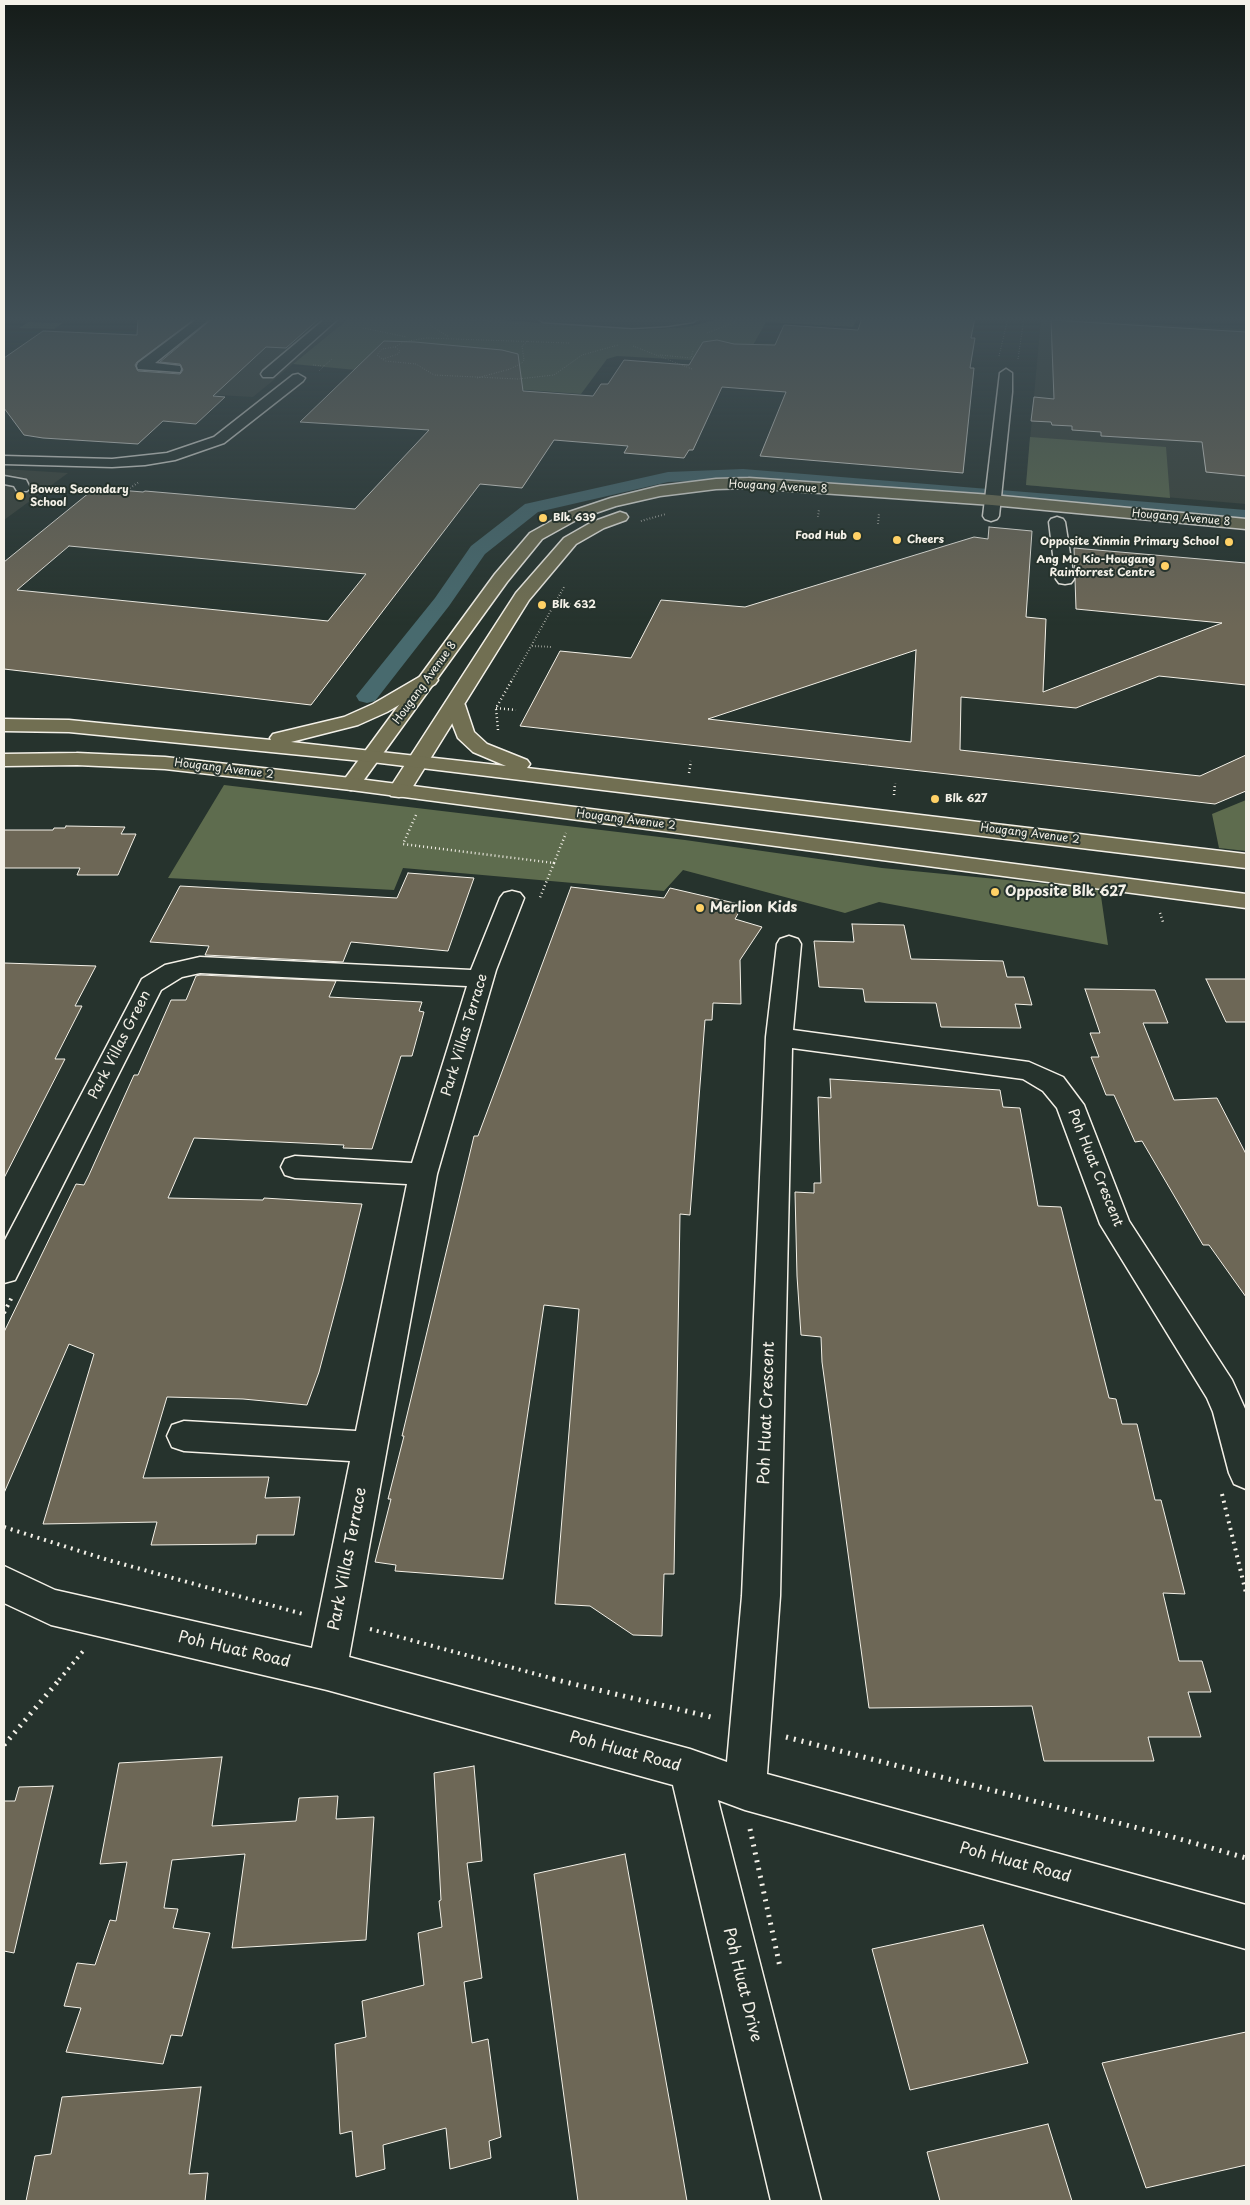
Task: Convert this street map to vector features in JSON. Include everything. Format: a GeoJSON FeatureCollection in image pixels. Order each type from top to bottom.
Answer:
{"type":"FeatureCollection","features":[{"type":"Feature","properties":{"kind":"main road","name":"Hougang Avenue 8"},"geometry":{"type":"LineString","coordinates":[[351,784],[501,578],[536,536],[572,516],[611,503],[660,491],[716,484],[749,483],[992,504],[1123,520],[1246,538]]}},
{"type":"Feature","properties":{"kind":"main road","name":"Hougang Avenue 8"},"geometry":{"type":"LineString","coordinates":[[399,790],[455,706],[522,597],[570,541],[598,525],[634,512],[674,502],[724,498],[754,497],[934,512]]}},
{"type":"Feature","properties":{"kind":"main road","name":"Hougang Avenue 8"},"geometry":{"type":"LineString","coordinates":[[972,515],[992,504]]}},
{"type":"Feature","properties":{"kind":"main road","name":"Hougang Avenue 8"},"geometry":{"type":"LineString","coordinates":[[992,504],[1010,518]]}},
{"type":"Feature","properties":{"kind":"main road","name":"Hougang Avenue 8"},"geometry":{"type":"LineString","coordinates":[[1038,520],[1081,524],[1123,520],[1246,524]]}},
{"type":"Feature","properties":{"kind":"main road"},"geometry":{"type":"LineString","coordinates":[[254,743],[320,730],[351,721],[380,708],[428,680]]}},
{"type":"Feature","properties":{"kind":"main road"},"geometry":{"type":"LineString","coordinates":[[455,706],[465,734],[480,748],[560,778]]}},
{"type":"Feature","properties":{"kind":"main road"},"geometry":{"type":"LineString","coordinates":[[4,713],[69,726]]}},
{"type":"Feature","properties":{"kind":"main road"},"geometry":{"type":"LineString","coordinates":[[4,725],[69,726]]}},
{"type":"Feature","properties":{"kind":"main road","name":"Hougang Avenue 2"},"geometry":{"type":"LineString","coordinates":[[69,726],[254,743],[418,761],[1246,860]]}},
{"type":"Feature","properties":{"kind":"main road","name":"Hougang Avenue 2"},"geometry":{"type":"LineString","coordinates":[[4,760],[77,759],[165,763],[399,790],[1246,900]]}},
{"type":"Feature","properties":{"kind":"street"},"geometry":{"type":"LineString","coordinates":[[9,460],[112,464],[146,461],[193,450],[219,440],[243,421]]}},
{"type":"Feature","properties":{"kind":"street"},"geometry":{"type":"LineString","coordinates":[[992,504],[1001,421]]}},
{"type":"Feature","properties":{"kind":"street"},"geometry":{"type":"LineString","coordinates":[[170,442],[206,429]]}},
{"type":"Feature","properties":{"kind":"street"},"geometry":{"type":"LineString","coordinates":[[9,460],[29,446],[112,450],[153,445]]}},
{"type":"Feature","properties":{"kind":"street"},"geometry":{"type":"LineString","coordinates":[[4,480],[20,484],[22,488]]}},
{"type":"Feature","properties":{"kind":"street"},"geometry":{"type":"LineString","coordinates":[[1057,522],[1065,579]]}},
{"type":"Feature","properties":{"kind":"street","name":"Park Villas Terrace"},"geometry":{"type":"LineString","coordinates":[[327,1671],[423,1174],[482,979],[512,898]]}},
{"type":"Feature","properties":{"kind":"street","name":"Poh Huat Crescent"},"geometry":{"type":"LineString","coordinates":[[745,1789],[761,1596],[779,1037],[789,944]]}},
{"type":"Feature","properties":{"kind":"street","name":"Park Villas Green"},"geometry":{"type":"LineString","coordinates":[[4,1271],[151,985],[174,971],[200,965],[482,979]]}},
{"type":"Feature","properties":{"kind":"street","name":"Poh Huat Crescent"},"geometry":{"type":"LineString","coordinates":[[779,1037],[1029,1071],[1053,1084],[1070,1105],[1115,1224],[1220,1390],[1230,1412],[1246,1473]]}},
{"type":"Feature","properties":{"kind":"street"},"geometry":{"type":"LineString","coordinates":[[295,1167],[423,1174]]}},
{"type":"Feature","properties":{"kind":"street"},"geometry":{"type":"LineString","coordinates":[[184,1436],[370,1447]]}},
{"type":"Feature","properties":{"kind":"street","name":"Poh Huat Road"},"geometry":{"type":"LineString","coordinates":[[4,1584],[51,1607],[327,1671],[690,1769],[745,1789],[1246,1927]]}},
{"type":"Feature","properties":{"kind":"street","name":"Poh Huat Drive"},"geometry":{"type":"LineString","coordinates":[[690,1769],[796,2201]]}},
{"type":"Feature","properties":{"kind":"path"},"geometry":{"type":"LineString","coordinates":[[811,507],[820,509],[818,517]]}},
{"type":"Feature","properties":{"kind":"path"},"geometry":{"type":"LineString","coordinates":[[639,522],[673,512]]}},
{"type":"Feature","properties":{"kind":"path"},"geometry":{"type":"LineString","coordinates":[[871,512],[879,513],[878,524]]}},
{"type":"Feature","properties":{"kind":"path"},"geometry":{"type":"LineString","coordinates":[[504,735],[497,729],[496,708],[532,646],[564,585]]}},
{"type":"Feature","properties":{"kind":"path"},"geometry":{"type":"LineString","coordinates":[[555,602],[575,605]]}},
{"type":"Feature","properties":{"kind":"path"},"geometry":{"type":"LineString","coordinates":[[532,646],[552,647]]}},
{"type":"Feature","properties":{"kind":"path"},"geometry":{"type":"LineString","coordinates":[[496,708],[516,710]]}},
{"type":"Feature","properties":{"kind":"path"},"geometry":{"type":"LineString","coordinates":[[689,775],[692,761]]}},
{"type":"Feature","properties":{"kind":"path"},"geometry":{"type":"LineString","coordinates":[[893,798],[895,783]]}},
{"type":"Feature","properties":{"kind":"path"},"geometry":{"type":"LineString","coordinates":[[418,812],[403,844],[554,863]]}},
{"type":"Feature","properties":{"kind":"path"},"geometry":{"type":"LineString","coordinates":[[535,909],[568,830]]}},
{"type":"Feature","properties":{"kind":"path"},"geometry":{"type":"LineString","coordinates":[[1220,1486],[1246,1593]]}},
{"type":"Feature","properties":{"kind":"path"},"geometry":{"type":"LineString","coordinates":[[4,1527],[108,1560],[336,1622],[351,1624],[568,1683],[751,1727],[1173,1837],[1246,1858]]}},
{"type":"Feature","properties":{"kind":"path"},"geometry":{"type":"LineString","coordinates":[[4,1745],[88,1646]]}},
{"type":"Feature","properties":{"kind":"shaded area"},"geometry":{"type":"Polygon","coordinates":[[[1032,421],[1246,421],[1246,504],[1026,485],[1032,421]]]}},
{"type":"Feature","properties":{"kind":"shaded area","name":"Bowen Secondary School"},"geometry":{"type":"Polygon","coordinates":[[[4,469],[68,473],[4,520],[4,469]]]}},
{"type":"Feature","properties":{"kind":"green space"},"geometry":{"type":"Polygon","coordinates":[[[1030,437],[1166,447],[1170,498],[1026,485],[1030,437]]]}},
{"type":"Feature","properties":{"kind":"green space"},"geometry":{"type":"Polygon","coordinates":[[[224,785],[685,840],[882,868],[1100,889],[1108,945],[879,902],[845,913],[683,870],[664,891],[403,868],[394,890],[168,878],[224,785]]]}},
{"type":"Feature","properties":{"kind":"green space"},"geometry":{"type":"Polygon","coordinates":[[[1246,800],[1246,851],[1219,848],[1212,814],[1246,800]]]}},
{"type":"Feature","properties":{"kind":"building"},"geometry":{"type":"Polygon","coordinates":[[[14,421],[199,421],[196,424],[163,421],[138,444],[24,435],[14,421]]]}},
{"type":"Feature","properties":{"kind":"building"},"geometry":{"type":"Polygon","coordinates":[[[706,421],[693,450],[689,450],[684,458],[624,453],[628,446],[554,440],[522,488],[480,484],[311,705],[4,669],[4,562],[95,488],[355,509],[429,430],[300,422],[706,421]],[[69,546],[17,590],[328,621],[366,574],[69,546]]]}},
{"type":"Feature","properties":{"kind":"building"},"geometry":{"type":"Polygon","coordinates":[[[774,421],[968,421],[963,473],[760,456],[774,421]]]}},
{"type":"Feature","properties":{"kind":"building"},"geometry":{"type":"Polygon","coordinates":[[[1031,421],[1246,421],[1246,476],[1206,472],[1202,442],[1101,436],[1101,432],[1072,430],[1072,426],[1031,421]]]}},
{"type":"Feature","properties":{"kind":"building"},"geometry":{"type":"Polygon","coordinates":[[[989,527],[1032,531],[1026,617],[1046,619],[1043,692],[1222,623],[1076,609],[1074,548],[1246,563],[1246,685],[1159,676],[1076,708],[961,697],[960,750],[1200,776],[1246,755],[1246,791],[1215,804],[520,726],[560,651],[631,658],[661,600],[745,607],[974,537],[988,539],[989,527]],[[916,650],[708,719],[911,742],[916,650]]]}},
{"type":"Feature","properties":{"kind":"building"},"geometry":{"type":"Polygon","coordinates":[[[66,826],[125,827],[121,834],[136,834],[118,875],[77,875],[80,868],[4,868],[4,830],[53,830],[54,828],[65,828],[66,826]]]}},
{"type":"Feature","properties":{"kind":"building"},"geometry":{"type":"Polygon","coordinates":[[[408,873],[474,878],[448,951],[351,942],[343,962],[205,955],[209,946],[150,942],[180,886],[397,898],[408,873]]]}},
{"type":"Feature","properties":{"kind":"building"},"geometry":{"type":"Polygon","coordinates":[[[571,887],[664,898],[670,888],[743,905],[735,919],[762,927],[740,960],[741,1004],[713,1003],[712,1020],[705,1020],[690,1215],[680,1214],[674,1574],[664,1574],[662,1636],[633,1635],[590,1606],[555,1604],[579,1309],[544,1305],[503,1579],[395,1571],[396,1565],[375,1562],[391,1499],[388,1499],[404,1436],[402,1436],[474,1136],[478,1136],[571,887]]]}},
{"type":"Feature","properties":{"kind":"building"},"geometry":{"type":"Polygon","coordinates":[[[852,924],[904,925],[911,959],[1003,961],[1007,977],[1024,977],[1032,1005],[1015,1004],[1021,1028],[941,1027],[936,1003],[865,1002],[863,989],[819,987],[814,941],[854,942],[852,924]]]}},
{"type":"Feature","properties":{"kind":"building"},"geometry":{"type":"Polygon","coordinates":[[[4,963],[96,966],[75,1006],[82,1006],[55,1059],[65,1059],[4,1178],[4,963]]]}},
{"type":"Feature","properties":{"kind":"building"},"geometry":{"type":"Polygon","coordinates":[[[196,976],[336,981],[329,997],[422,1002],[419,1011],[424,1012],[412,1056],[401,1056],[372,1149],[343,1148],[344,1145],[194,1138],[168,1198],[263,1200],[264,1198],[362,1204],[319,1372],[307,1405],[243,1399],[167,1397],[143,1478],[269,1477],[265,1498],[300,1497],[294,1535],[257,1535],[256,1544],[151,1545],[157,1522],[43,1524],[94,1354],[69,1344],[4,1493],[4,1332],[76,1184],[84,1185],[134,1075],[138,1075],[171,1000],[186,1000],[196,976]]]}},
{"type":"Feature","properties":{"kind":"building"},"geometry":{"type":"Polygon","coordinates":[[[1206,979],[1246,979],[1246,1022],[1226,1022],[1206,979]]]}},
{"type":"Feature","properties":{"kind":"building"},"geometry":{"type":"Polygon","coordinates":[[[1085,989],[1155,990],[1168,1023],[1143,1023],[1174,1100],[1217,1098],[1246,1154],[1246,1297],[1209,1245],[1203,1245],[1142,1141],[1135,1142],[1114,1095],[1106,1095],[1091,1057],[1099,1057],[1090,1033],[1100,1033],[1085,989]]]}},
{"type":"Feature","properties":{"kind":"building"},"geometry":{"type":"Polygon","coordinates":[[[830,1079],[1000,1090],[1003,1107],[1020,1108],[1038,1206],[1061,1207],[1109,1398],[1116,1399],[1122,1424],[1137,1424],[1155,1500],[1161,1500],[1185,1594],[1163,1593],[1179,1661],[1202,1661],[1211,1692],[1188,1692],[1201,1737],[1148,1737],[1154,1761],[1044,1761],[1032,1706],[869,1708],[822,1362],[821,1337],[801,1335],[797,1276],[795,1192],[814,1193],[814,1183],[821,1183],[818,1097],[831,1098],[830,1079]]]}},
{"type":"Feature","properties":{"kind":"building"},"geometry":{"type":"Polygon","coordinates":[[[222,1757],[212,1826],[296,1821],[299,1798],[338,1796],[336,1819],[374,1817],[366,1940],[232,1948],[245,1854],[172,1860],[164,1908],[178,1909],[173,1928],[210,1933],[182,2036],[171,2035],[163,2064],[66,2052],[81,2008],[64,2006],[77,1963],[95,1965],[110,1920],[116,1921],[127,1862],[100,1864],[119,1763],[222,1757]]]}},
{"type":"Feature","properties":{"kind":"building"},"geometry":{"type":"Polygon","coordinates":[[[474,1766],[482,1861],[467,1863],[482,1978],[464,1982],[472,2043],[488,2039],[501,2137],[489,2141],[491,2158],[450,2169],[446,2128],[383,2145],[385,2169],[356,2177],[352,2131],[340,2134],[335,2044],[366,2037],[362,2001],[424,1985],[418,1933],[442,1927],[439,1901],[441,1900],[434,1773],[474,1766]]]}},
{"type":"Feature","properties":{"kind":"building"},"geometry":{"type":"Polygon","coordinates":[[[53,1786],[14,1953],[4,1951],[4,1801],[15,1801],[19,1787],[53,1786]]]}},
{"type":"Feature","properties":{"kind":"building"},"geometry":{"type":"Polygon","coordinates":[[[625,1854],[687,2201],[578,2201],[534,1874],[625,1854]]]}},
{"type":"Feature","properties":{"kind":"building"},"geometry":{"type":"Polygon","coordinates":[[[983,1925],[1028,2063],[910,2090],[872,1949],[983,1925]]]}},
{"type":"Feature","properties":{"kind":"building"},"geometry":{"type":"Polygon","coordinates":[[[1246,2032],[1246,2165],[1146,2188],[1102,2063],[1246,2032]]]}},
{"type":"Feature","properties":{"kind":"building"},"geometry":{"type":"Polygon","coordinates":[[[201,2087],[189,2174],[208,2173],[205,2201],[26,2201],[35,2156],[51,2154],[62,2097],[201,2087]]]}},
{"type":"Feature","properties":{"kind":"building"},"geometry":{"type":"Polygon","coordinates":[[[1048,2124],[1072,2201],[940,2201],[927,2152],[1048,2124]]]}},
{"type":"Feature","properties":{"kind":"waterway"},"geometry":{"type":"LineString","coordinates":[[367,696],[442,602],[478,550],[532,508],[668,477],[743,474],[1246,516]]}},
{"type":"Feature","properties":{"kind":"place","name":"Bowen Secondary School"},"geometry":{"type":"Point","coordinates":[20,496]}},
{"type":"Feature","properties":{"kind":"place","name":"Blk 639"},"geometry":{"type":"Point","coordinates":[543,518]}},
{"type":"Feature","properties":{"kind":"place","name":"Food Hub"},"geometry":{"type":"Point","coordinates":[857,536]}},
{"type":"Feature","properties":{"kind":"place","name":"Cheers"},"geometry":{"type":"Point","coordinates":[897,540]}},
{"type":"Feature","properties":{"kind":"place","name":"Opposite Xinmin Primary School"},"geometry":{"type":"Point","coordinates":[1229,542]}},
{"type":"Feature","properties":{"kind":"place","name":"Ang Mo Kio-Hougang Rainforrest Centre"},"geometry":{"type":"Point","coordinates":[1165,566]}},
{"type":"Feature","properties":{"kind":"place","name":"Blk 632"},"geometry":{"type":"Point","coordinates":[542,605]}},
{"type":"Feature","properties":{"kind":"place","name":"Blk 627"},"geometry":{"type":"Point","coordinates":[935,799]}},
{"type":"Feature","properties":{"kind":"place","name":"Opposite Blk 627"},"geometry":{"type":"Point","coordinates":[995,892]}},
{"type":"Feature","properties":{"kind":"place","name":"Merlion Kids"},"geometry":{"type":"Point","coordinates":[700,908]}}]}
